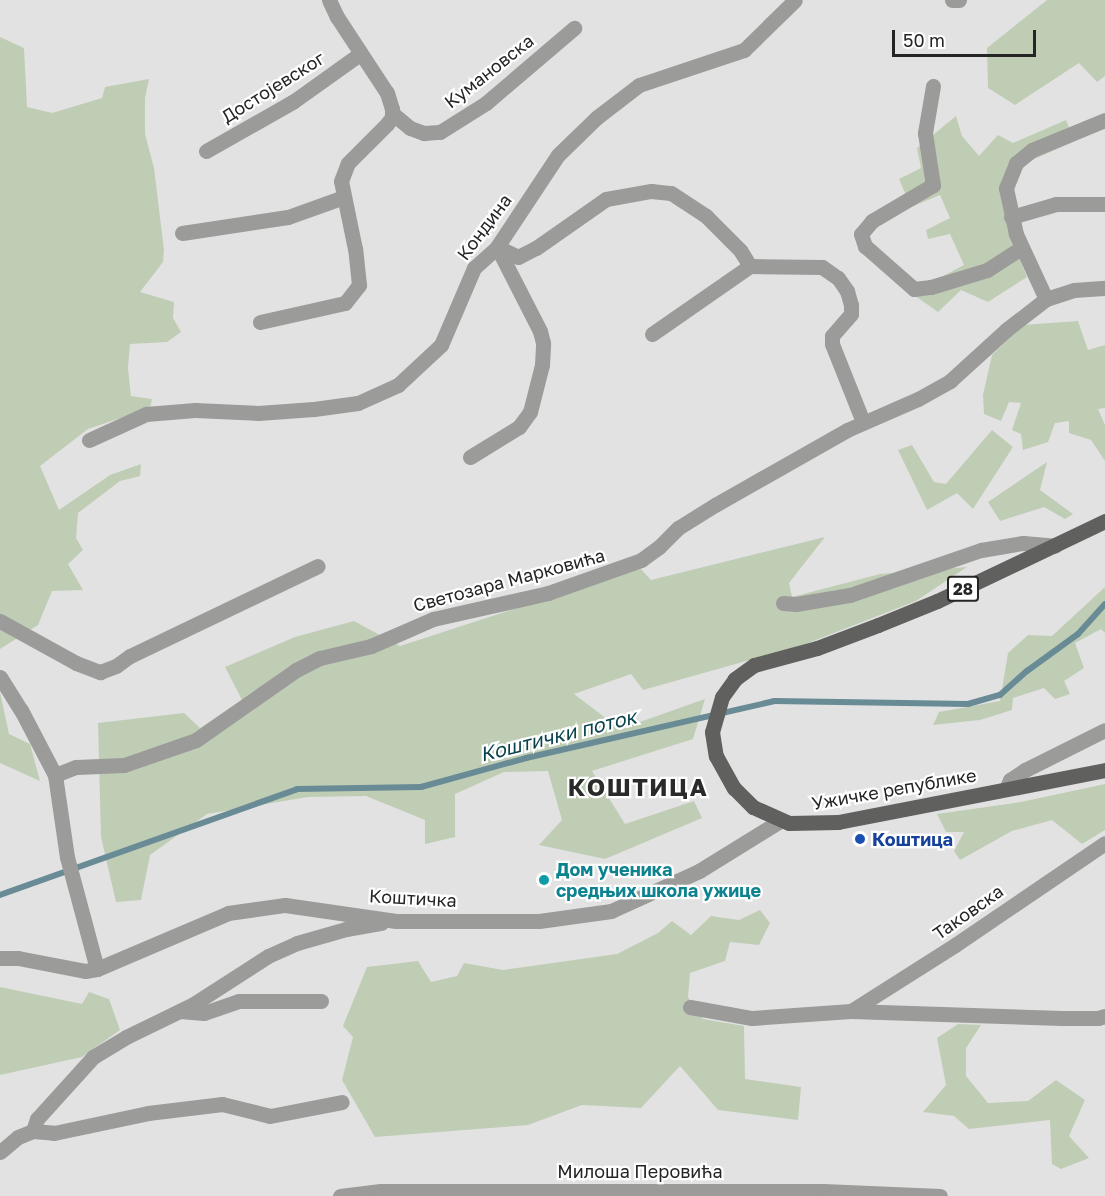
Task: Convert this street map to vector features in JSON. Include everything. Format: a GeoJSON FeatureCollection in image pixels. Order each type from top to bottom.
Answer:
{"type":"FeatureCollection","features":[{"type":"Feature","properties":{"kind":"main road","name":"Ужичке републике"},"geometry":{"type":"LineString","coordinates":[[1105,521],[1055,546],[878,625],[817,648],[754,665],[735,679],[722,697],[712,732],[716,756],[734,788],[753,807],[780,821],[811,824],[838,822],[1105,770]]}},
{"type":"Feature","properties":{"kind":"street"},"geometry":{"type":"LineString","coordinates":[[260,322],[345,303],[359,285],[355,249],[341,180],[348,163],[387,124],[392,113],[387,93],[360,54],[329,0]]}},
{"type":"Feature","properties":{"kind":"street","name":"Кондина"},"geometry":{"type":"LineString","coordinates":[[89,440],[146,414],[195,410],[258,413],[315,409],[358,403],[398,385],[441,345],[474,268],[497,247],[558,155],[596,118],[639,85],[744,50],[795,0]]}},
{"type":"Feature","properties":{"kind":"street"},"geometry":{"type":"LineString","coordinates":[[952,0],[959,0]]}},
{"type":"Feature","properties":{"kind":"street","name":"Кумановска"},"geometry":{"type":"LineString","coordinates":[[392,113],[410,128],[424,133],[440,132],[486,103],[574,28]]}},
{"type":"Feature","properties":{"kind":"street","name":"Достојевског"},"geometry":{"type":"LineString","coordinates":[[206,151],[294,101],[360,54]]}},
{"type":"Feature","properties":{"kind":"street"},"geometry":{"type":"LineString","coordinates":[[933,86],[925,133],[933,185],[872,221],[861,234],[865,246],[914,290],[987,270],[1021,248]]}},
{"type":"Feature","properties":{"kind":"street"},"geometry":{"type":"LineString","coordinates":[[1046,299],[1021,248],[1011,217],[1006,188],[1016,163],[1032,150],[1105,120]]}},
{"type":"Feature","properties":{"kind":"street"},"geometry":{"type":"LineString","coordinates":[[497,247],[518,257],[536,248],[606,199],[651,191],[670,193],[706,216],[740,250],[750,266]]}},
{"type":"Feature","properties":{"kind":"street"},"geometry":{"type":"LineString","coordinates":[[182,233],[288,217],[344,197]]}},
{"type":"Feature","properties":{"kind":"street"},"geometry":{"type":"LineString","coordinates":[[1011,217],[1056,204],[1105,204]]}},
{"type":"Feature","properties":{"kind":"street"},"geometry":{"type":"LineString","coordinates":[[470,457],[519,427],[531,412],[542,365],[543,343],[540,331],[497,247]]}},
{"type":"Feature","properties":{"kind":"street"},"geometry":{"type":"LineString","coordinates":[[652,334],[750,266],[822,267],[838,278],[847,291],[851,314],[832,336],[832,344],[863,422]]}},
{"type":"Feature","properties":{"kind":"street","name":"Светозара Марковића"},"geometry":{"type":"LineString","coordinates":[[55,775],[76,767],[124,765],[196,740],[296,670],[320,658],[371,645],[433,619],[548,593],[633,563],[658,547],[678,528],[696,516],[863,422],[918,399],[950,381],[1006,330],[1046,299],[1074,290],[1105,288]]}},
{"type":"Feature","properties":{"kind":"street"},"geometry":{"type":"LineString","coordinates":[[783,603],[796,604],[850,595],[981,550],[1023,543],[1055,546]]}},
{"type":"Feature","properties":{"kind":"street"},"geometry":{"type":"LineString","coordinates":[[0,621],[76,663],[100,672],[318,566]]}},
{"type":"Feature","properties":{"kind":"street"},"geometry":{"type":"LineString","coordinates":[[0,678],[21,710],[55,775],[67,857],[98,969]]}},
{"type":"Feature","properties":{"kind":"street"},"geometry":{"type":"LineString","coordinates":[[1006,789],[1015,776],[1105,730]]}},
{"type":"Feature","properties":{"kind":"street","name":"Коштичка"},"geometry":{"type":"LineString","coordinates":[[0,958],[18,958],[85,971],[98,969],[228,913],[285,905],[396,921],[539,921],[611,911],[699,871],[780,821]]}},
{"type":"Feature","properties":{"kind":"street","name":"Таковска"},"geometry":{"type":"LineString","coordinates":[[851,1011],[956,945],[1105,843]]}},
{"type":"Feature","properties":{"kind":"street"},"geometry":{"type":"LineString","coordinates":[[33,1131],[37,1119],[93,1057],[180,1011],[268,956],[297,943],[346,928],[396,921]]}},
{"type":"Feature","properties":{"kind":"street"},"geometry":{"type":"LineString","coordinates":[[180,1011],[204,1013],[239,1000],[321,1001]]}},
{"type":"Feature","properties":{"kind":"street","name":"Таковска"},"geometry":{"type":"LineString","coordinates":[[690,1007],[752,1018],[851,1011],[1086,1018],[1105,1016]]}},
{"type":"Feature","properties":{"kind":"street"},"geometry":{"type":"LineString","coordinates":[[0,1152],[18,1137],[33,1131],[54,1133],[148,1113],[222,1104],[270,1116],[342,1102]]}},
{"type":"Feature","properties":{"kind":"street","name":"Милоша Перовића"},"geometry":{"type":"LineString","coordinates":[[340,1196],[381,1191],[823,1191],[940,1196]]}},
{"type":"Feature","properties":{"kind":"green space"},"geometry":{"type":"Polygon","coordinates":[[[1047,0],[1105,0],[1105,76],[1097,82],[1079,63],[1015,105],[988,88],[987,48],[1047,0]]]}},
{"type":"Feature","properties":{"kind":"green space"},"geometry":{"type":"Polygon","coordinates":[[[0,37],[24,48],[27,107],[52,113],[102,98],[105,87],[149,79],[145,98],[145,134],[154,168],[164,250],[163,262],[140,292],[174,302],[173,318],[181,332],[167,342],[130,344],[128,368],[131,396],[152,399],[150,408],[88,429],[40,466],[59,510],[110,475],[141,464],[140,476],[120,481],[78,513],[76,538],[83,550],[68,564],[83,590],[52,591],[38,625],[0,649],[0,37]]]}},
{"type":"Feature","properties":{"kind":"green space"},"geometry":{"type":"Polygon","coordinates":[[[956,116],[962,136],[979,156],[998,135],[1013,143],[1066,120],[1075,141],[1023,164],[1002,203],[1013,244],[1027,277],[988,302],[961,290],[938,312],[911,293],[964,265],[950,234],[928,239],[926,230],[950,218],[940,195],[911,207],[899,179],[921,168],[917,148],[956,116]]]}},
{"type":"Feature","properties":{"kind":"green space"},"geometry":{"type":"Polygon","coordinates":[[[1078,321],[1088,350],[1105,345],[1105,408],[1098,409],[1105,425],[1105,461],[1091,440],[1069,433],[1069,421],[1055,423],[1048,442],[1023,450],[1021,434],[1012,430],[1021,403],[1009,402],[1001,421],[984,414],[983,395],[992,355],[1023,325],[1078,321]]]}},
{"type":"Feature","properties":{"kind":"green space"},"geometry":{"type":"Polygon","coordinates":[[[992,430],[1013,447],[973,509],[957,493],[927,510],[898,450],[912,445],[934,482],[946,484],[992,430]]]}},
{"type":"Feature","properties":{"kind":"green space"},"geometry":{"type":"Polygon","coordinates":[[[1047,462],[1040,490],[1073,514],[1065,519],[1044,507],[1000,521],[988,502],[1047,462]]]}},
{"type":"Feature","properties":{"kind":"green space"},"geometry":{"type":"Polygon","coordinates":[[[825,537],[789,583],[792,597],[880,574],[967,567],[916,601],[803,645],[643,690],[631,674],[574,694],[620,729],[705,699],[693,739],[592,771],[625,824],[694,801],[702,818],[605,859],[539,845],[562,820],[548,771],[504,772],[455,794],[455,837],[425,844],[425,820],[366,796],[308,797],[207,814],[150,855],[141,900],[116,902],[101,837],[98,723],[184,713],[200,728],[242,700],[225,667],[295,637],[354,621],[400,646],[640,568],[651,580],[825,537]]]}},
{"type":"Feature","properties":{"kind":"green space"},"geometry":{"type":"Polygon","coordinates":[[[1105,587],[1105,633],[1101,629],[1075,643],[1084,668],[1064,681],[1070,694],[1055,699],[1044,688],[1013,698],[1012,710],[980,720],[933,725],[939,712],[1000,701],[1008,653],[1028,635],[1052,636],[1105,587]]]}},
{"type":"Feature","properties":{"kind":"green space"},"geometry":{"type":"Polygon","coordinates":[[[0,692],[9,734],[30,744],[40,781],[0,763],[0,692]]]}},
{"type":"Feature","properties":{"kind":"green space"},"geometry":{"type":"Polygon","coordinates":[[[1105,784],[1105,830],[1082,844],[1052,820],[1012,831],[960,860],[954,851],[964,832],[946,832],[937,814],[1021,802],[1105,784]]]}},
{"type":"Feature","properties":{"kind":"green space"},"geometry":{"type":"Polygon","coordinates":[[[760,910],[770,923],[759,945],[730,942],[725,961],[690,973],[688,997],[703,1019],[744,1026],[745,1079],[801,1087],[798,1120],[718,1110],[680,1066],[641,1108],[582,1105],[528,1125],[375,1137],[342,1080],[353,1037],[343,1026],[367,967],[418,961],[431,982],[457,976],[464,963],[503,970],[617,954],[658,933],[672,921],[691,935],[711,916],[739,920],[760,910]]]}},
{"type":"Feature","properties":{"kind":"green space"},"geometry":{"type":"Polygon","coordinates":[[[0,987],[82,1004],[89,992],[109,999],[120,1030],[82,1057],[0,1075],[0,987]]]}},
{"type":"Feature","properties":{"kind":"green space"},"geometry":{"type":"Polygon","coordinates":[[[958,1024],[981,1025],[966,1048],[966,1076],[988,1103],[1028,1101],[1056,1080],[1085,1100],[1069,1136],[1089,1158],[1061,1169],[1052,1164],[1050,1120],[969,1129],[954,1116],[923,1112],[946,1085],[937,1038],[958,1024]]]}},
{"type":"Feature","properties":{"kind":"waterway","name":"Коштички поток"},"geometry":{"type":"LineString","coordinates":[[0,895],[297,789],[421,787],[526,758],[774,701],[968,704],[1000,695],[1027,671],[1078,634],[1105,604]]}},
{"type":"Feature","properties":{"kind":"place","name":"Коштица"},"geometry":{"type":"Point","coordinates":[860,839]}},
{"type":"Feature","properties":{"kind":"place","name":"Дом ученика средњих школа ужице"},"geometry":{"type":"Point","coordinates":[544,880]}},
{"type":"Feature","properties":{"kind":"district","name":"КОШТИЦА"},"geometry":{"type":"Point","coordinates":[638,787]}}]}
